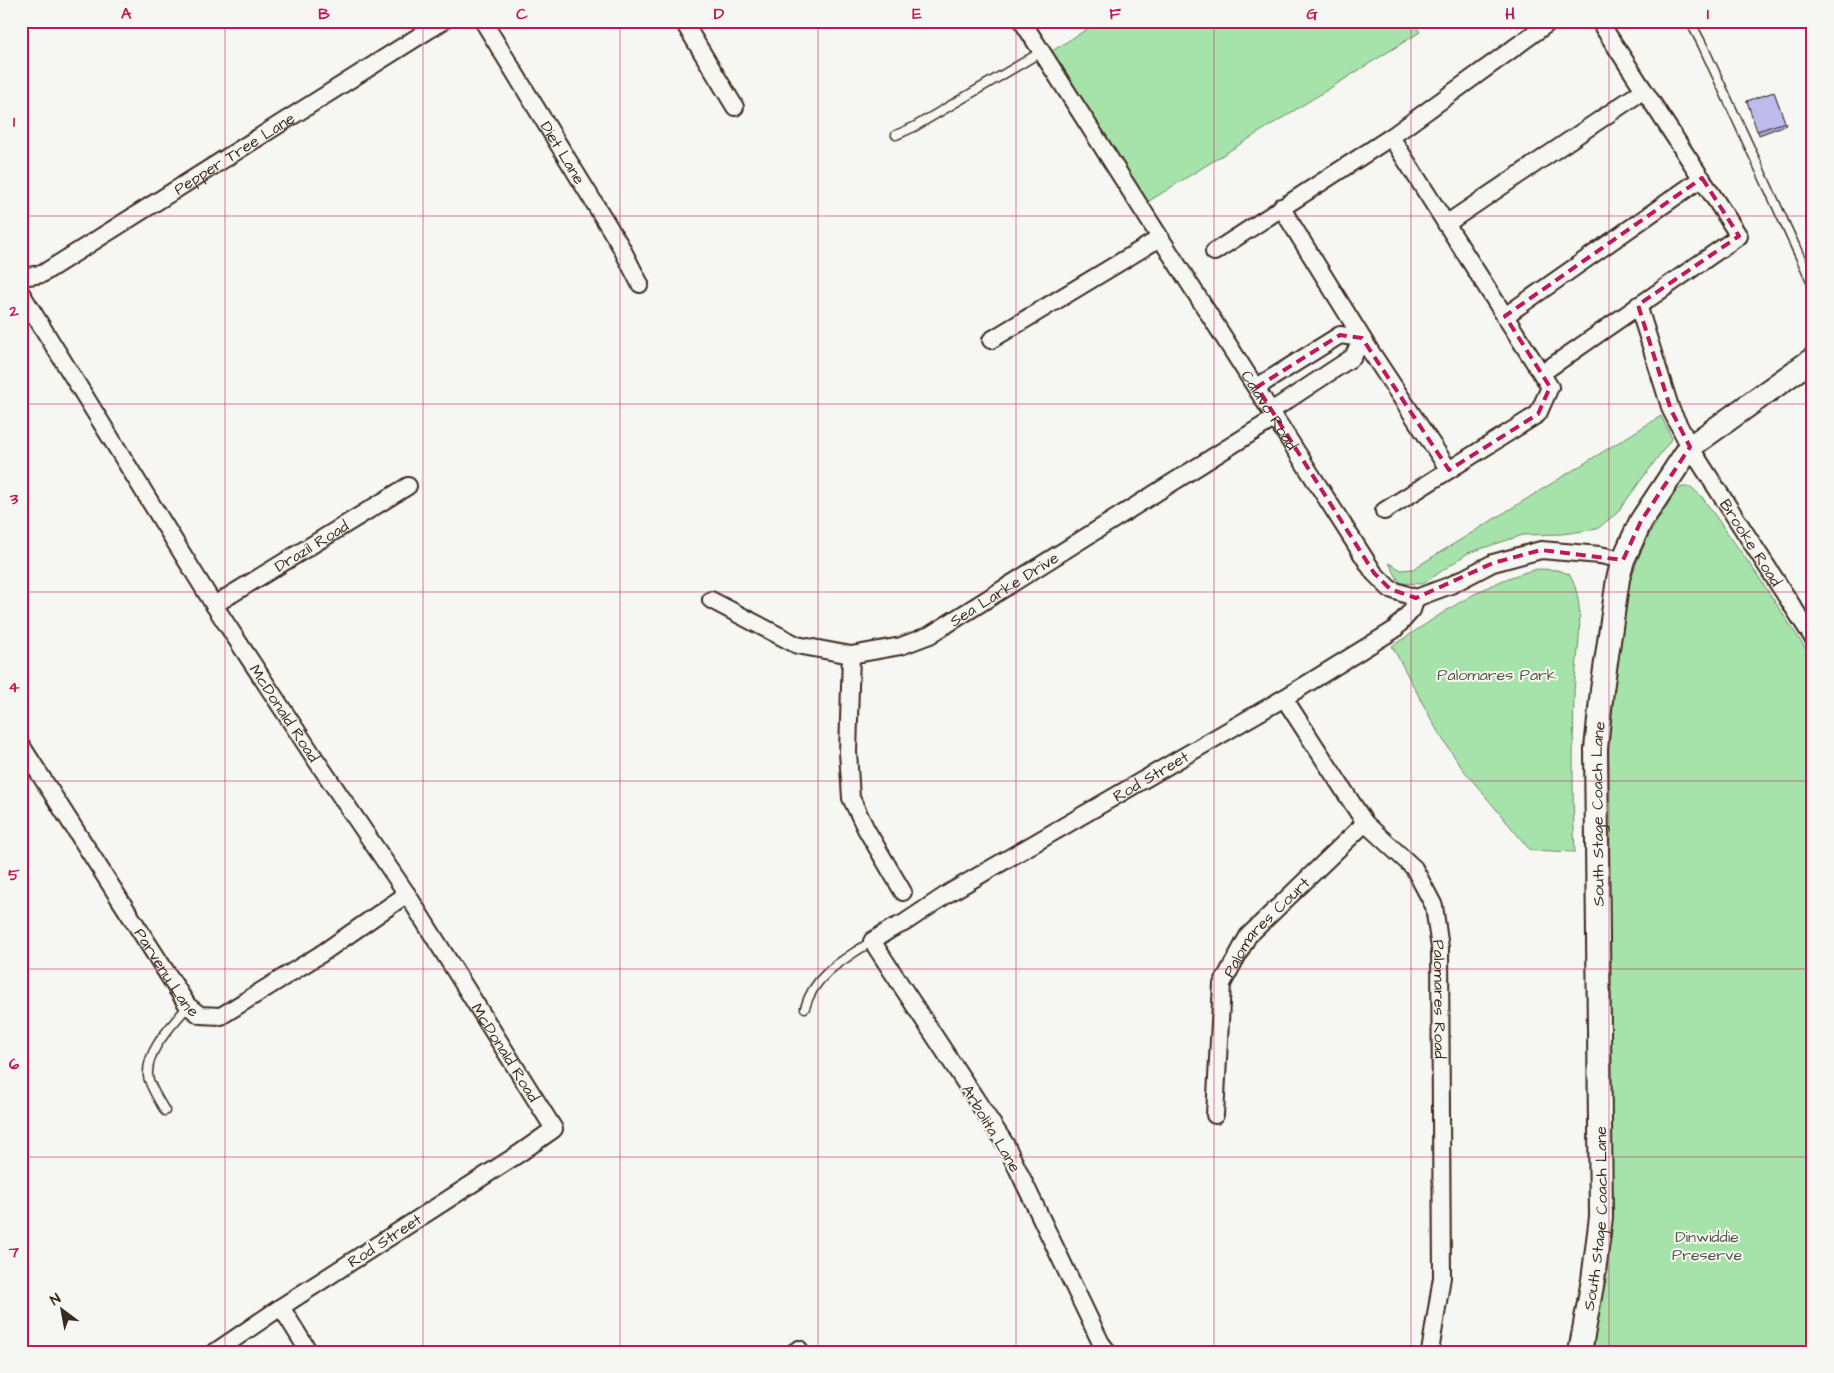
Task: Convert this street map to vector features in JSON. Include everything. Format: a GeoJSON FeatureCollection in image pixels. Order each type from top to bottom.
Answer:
{"type":"FeatureCollection","features":[{"type":"Feature","properties":{"kind":"main road","name":"South Stage Coach Lane"},"geometry":{"type":"LineString","coordinates":[[1580,1352],[1593,1280],[1600,1217],[1596,749],[1602,690],[1618,579],[1623,560],[1640,521],[1690,446],[1813,358]]}},
{"type":"Feature","properties":{"kind":"street","name":"Pepper Tree Lane"},"geometry":{"type":"LineString","coordinates":[[21,277],[42,274],[443,21]]}},
{"type":"Feature","properties":{"kind":"street","name":"Diet Lane"},"geometry":{"type":"LineString","coordinates":[[484,21],[620,245],[640,284]]}},
{"type":"Feature","properties":{"kind":"street"},"geometry":{"type":"LineString","coordinates":[[682,21],[735,107]]}},
{"type":"Feature","properties":{"kind":"street","name":"Calavo Road"},"geometry":{"type":"LineString","coordinates":[[1022,21],[1374,573],[1390,589],[1416,598]]}},
{"type":"Feature","properties":{"kind":"street"},"geometry":{"type":"LineString","coordinates":[[1214,252],[1391,137],[1551,21]]}},
{"type":"Feature","properties":{"kind":"street"},"geometry":{"type":"LineString","coordinates":[[1542,373],[1739,236],[1600,21]]}},
{"type":"Feature","properties":{"kind":"street"},"geometry":{"type":"LineString","coordinates":[[1446,224],[1644,90]]}},
{"type":"Feature","properties":{"kind":"street"},"geometry":{"type":"LineString","coordinates":[[1384,511],[1538,414],[1550,387],[1391,137]]}},
{"type":"Feature","properties":{"kind":"street"},"geometry":{"type":"LineString","coordinates":[[1505,316],[1702,178]]}},
{"type":"Feature","properties":{"kind":"street"},"geometry":{"type":"LineString","coordinates":[[1281,207],[1362,338],[1449,470]]}},
{"type":"Feature","properties":{"kind":"street"},"geometry":{"type":"LineString","coordinates":[[991,340],[1160,238]]}},
{"type":"Feature","properties":{"kind":"street","name":"McDonald Road"},"geometry":{"type":"LineString","coordinates":[[21,293],[214,605],[407,894],[554,1129]]}},
{"type":"Feature","properties":{"kind":"street","name":"Brooke Road"},"geometry":{"type":"LineString","coordinates":[[1638,306],[1672,410],[1690,446],[1813,638]]}},
{"type":"Feature","properties":{"kind":"street"},"geometry":{"type":"LineString","coordinates":[[1257,387],[1340,335],[1362,338]]}},
{"type":"Feature","properties":{"kind":"street","name":"Sea Larke Drive"},"geometry":{"type":"LineString","coordinates":[[711,600],[798,645],[851,655],[901,646],[930,636],[1273,414],[1353,357],[1362,338]]}},
{"type":"Feature","properties":{"kind":"street","name":"Drazil Road"},"geometry":{"type":"LineString","coordinates":[[214,605],[408,486]]}},
{"type":"Feature","properties":{"kind":"street"},"geometry":{"type":"LineString","coordinates":[[1416,598],[1450,585],[1493,563],[1541,550],[1600,555],[1623,560]]}},
{"type":"Feature","properties":{"kind":"street","name":"Rod Street"},"geometry":{"type":"LineString","coordinates":[[872,942],[891,929],[904,924],[949,893],[1284,698],[1394,630],[1412,610],[1416,598]]}},
{"type":"Feature","properties":{"kind":"street"},"geometry":{"type":"LineString","coordinates":[[851,655],[848,752],[851,798],[866,829],[903,892]]}},
{"type":"Feature","properties":{"kind":"street","name":"Palomares Road"},"geometry":{"type":"LineString","coordinates":[[1284,698],[1365,823],[1414,868],[1434,906],[1440,948],[1442,1277],[1430,1352]]}},
{"type":"Feature","properties":{"kind":"street","name":"Parvenu Lane"},"geometry":{"type":"LineString","coordinates":[[21,745],[188,1006],[200,1015],[221,1016],[321,954],[407,894]]}},
{"type":"Feature","properties":{"kind":"street","name":"Palomares Court"},"geometry":{"type":"LineString","coordinates":[[1215,1115],[1222,984],[1248,936],[1365,823]]}},
{"type":"Feature","properties":{"kind":"street","name":"Arbolita Lane"},"geometry":{"type":"LineString","coordinates":[[872,942],[1006,1145],[1101,1343],[1108,1352]]}},
{"type":"Feature","properties":{"kind":"street","name":"Rod Street"},"geometry":{"type":"LineString","coordinates":[[215,1352],[281,1307],[520,1154],[554,1129]]}},
{"type":"Feature","properties":{"kind":"street"},"geometry":{"type":"LineString","coordinates":[[281,1307],[309,1352]]}},
{"type":"Feature","properties":{"kind":"lane"},"geometry":{"type":"LineString","coordinates":[[1690,21],[1813,285]]}},
{"type":"Feature","properties":{"kind":"lane"},"geometry":{"type":"LineString","coordinates":[[896,135],[914,127],[1042,52]]}},
{"type":"Feature","properties":{"kind":"lane"},"geometry":{"type":"LineString","coordinates":[[805,1008],[814,987],[824,975],[872,942]]}},
{"type":"Feature","properties":{"kind":"lane"},"geometry":{"type":"LineString","coordinates":[[165,1111],[148,1077],[150,1061],[158,1043],[188,1006]]}},
{"type":"Feature","properties":{"kind":"highlighted area"},"geometry":{"type":"Polygon","coordinates":[[[1702,178],[1739,236],[1638,305],[1671,410],[1690,447],[1641,521],[1623,560],[1541,550],[1493,563],[1416,598],[1390,589],[1374,573],[1257,387],[1340,335],[1362,338],[1449,470],[1538,414],[1550,387],[1505,316],[1702,178]]]}},
{"type":"Feature","properties":{"kind":"green space"},"geometry":{"type":"Polygon","coordinates":[[[1100,21],[1413,21],[1420,32],[1146,203],[1052,51],[1100,21]]]}},
{"type":"Feature","properties":{"kind":"green space"},"geometry":{"type":"Polygon","coordinates":[[[1661,416],[1672,438],[1617,513],[1597,529],[1562,534],[1523,535],[1468,553],[1423,584],[1400,583],[1389,563],[1401,570],[1413,569],[1661,416]]]}},
{"type":"Feature","properties":{"kind":"green space","name":"Dinwiddie Preserve"},"geometry":{"type":"Polygon","coordinates":[[[1682,487],[1691,487],[1702,497],[1756,573],[1813,660],[1813,1352],[1584,1352],[1605,1202],[1602,776],[1621,605],[1639,556],[1650,533],[1676,491],[1682,487]]]}},
{"type":"Feature","properties":{"kind":"green space","name":"Palomares Park"},"geometry":{"type":"Polygon","coordinates":[[[1538,569],[1557,570],[1569,574],[1575,587],[1578,601],[1580,617],[1573,734],[1575,852],[1530,850],[1462,768],[1438,732],[1392,646],[1480,591],[1499,582],[1538,569]]]}},
{"type":"Feature","properties":{"kind":"building"},"geometry":{"type":"Polygon","coordinates":[[[1774,92],[1785,122],[1757,131],[1747,101],[1774,92]]]}}]}
